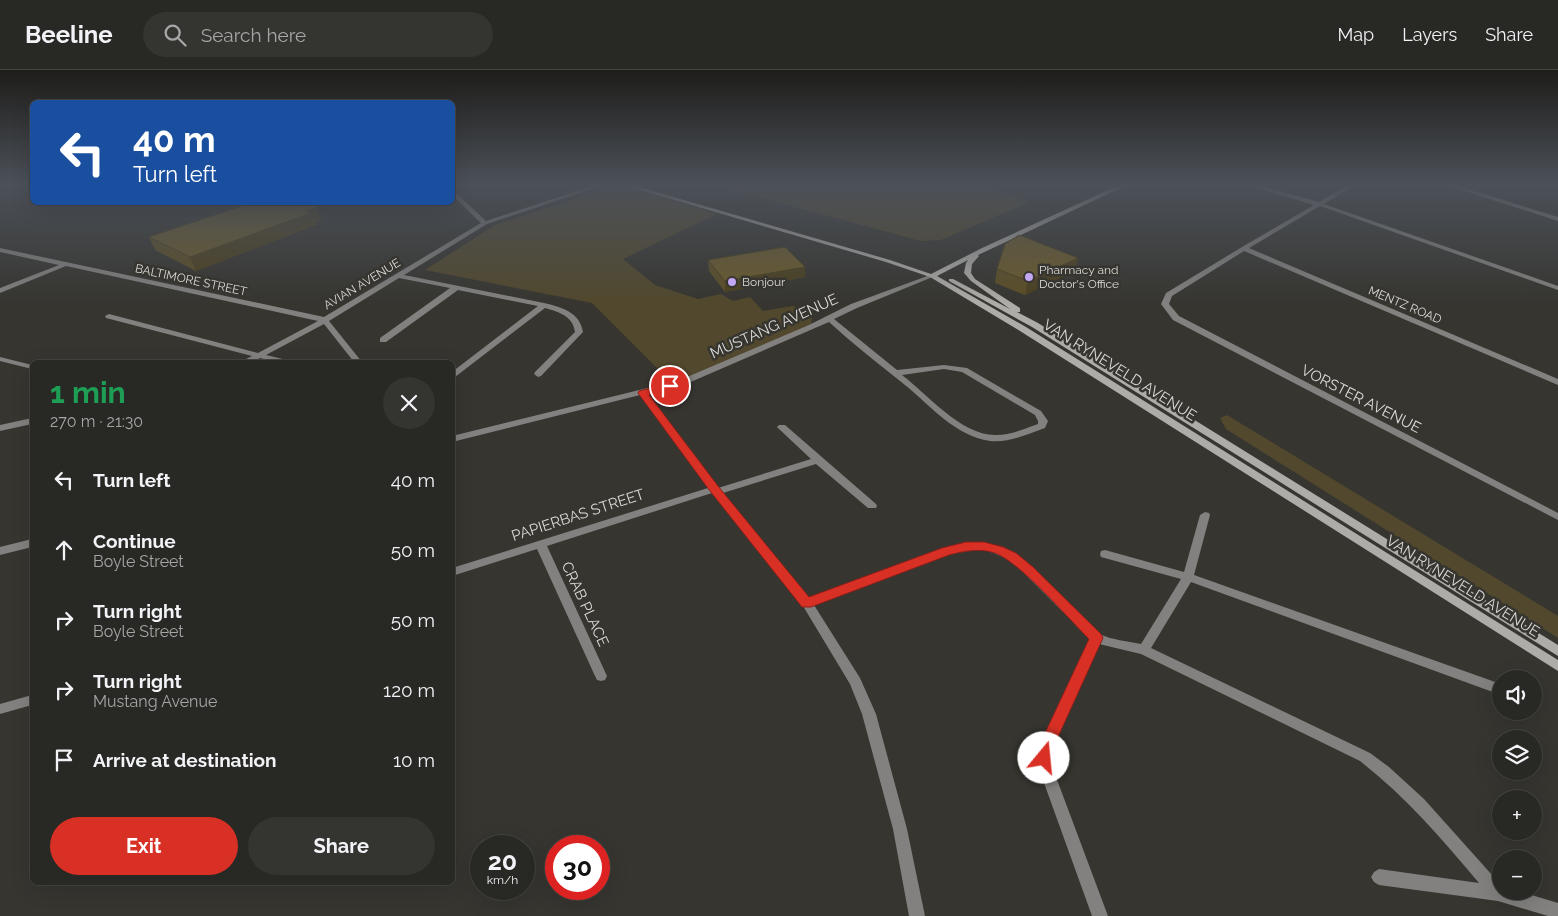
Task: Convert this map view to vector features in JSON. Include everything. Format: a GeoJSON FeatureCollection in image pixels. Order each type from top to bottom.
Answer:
{"type":"FeatureCollection","features":[{"type":"Feature","properties":{"kind":"main road","name":"VAN RYNEVELD AVENUE"},"geometry":{"type":"LineString","coordinates":[[763,224],[936,275],[1558,666]]}},
{"type":"Feature","properties":{"kind":"main road","name":"VAN RYNEVELD AVENUE"},"geometry":{"type":"LineString","coordinates":[[787,224],[821,234],[936,275],[1035,325],[1558,651]]}},
{"type":"Feature","properties":{"kind":"main road"},"geometry":{"type":"LineString","coordinates":[[936,275],[984,249],[1038,224]]}},
{"type":"Feature","properties":{"kind":"main road"},"geometry":{"type":"LineString","coordinates":[[984,249],[969,263],[967,273],[973,280],[1009,303],[1035,325]]}},
{"type":"Feature","properties":{"kind":"street","name":"AVIAN AVENUE"},"geometry":{"type":"LineString","coordinates":[[251,360],[325,320],[483,224]]}},
{"type":"Feature","properties":{"kind":"street"},"geometry":{"type":"LineString","coordinates":[[1244,248],[1284,224]]}},
{"type":"Feature","properties":{"kind":"street"},"geometry":{"type":"LineString","coordinates":[[1377,224],[1558,288]]}},
{"type":"Feature","properties":{"kind":"street","name":"VORSTER AVENUE"},"geometry":{"type":"LineString","coordinates":[[1244,248],[1169,295],[1165,304],[1176,318],[1558,517]]}},
{"type":"Feature","properties":{"kind":"street","name":"MENTZ ROAD"},"geometry":{"type":"LineString","coordinates":[[1244,248],[1558,382]]}},
{"type":"Feature","properties":{"kind":"street","name":"BALTIMORE STREET"},"geometry":{"type":"LineString","coordinates":[[0,250],[325,320]]}},
{"type":"Feature","properties":{"kind":"street"},"geometry":{"type":"LineString","coordinates":[[0,291],[65,265]]}},
{"type":"Feature","properties":{"kind":"street","name":"MUSTANG AVENUE"},"geometry":{"type":"LineString","coordinates":[[455,438],[643,393],[690,379],[854,306],[936,275]]}},
{"type":"Feature","properties":{"kind":"street"},"geometry":{"type":"LineString","coordinates":[[399,276],[544,305],[566,312],[579,329],[579,332],[538,374]]}},
{"type":"Feature","properties":{"kind":"street"},"geometry":{"type":"LineString","coordinates":[[383,340],[457,287]]}},
{"type":"Feature","properties":{"kind":"street"},"geometry":{"type":"LineString","coordinates":[[455,374],[544,305]]}},
{"type":"Feature","properties":{"kind":"street"},"geometry":{"type":"LineString","coordinates":[[108,316],[275,360]]}},
{"type":"Feature","properties":{"kind":"street"},"geometry":{"type":"LineString","coordinates":[[829,318],[895,373],[958,425],[981,436],[991,438],[1011,436],[1042,426],[1044,420],[1038,413],[964,370],[944,367],[895,373]]}},
{"type":"Feature","properties":{"kind":"street"},"geometry":{"type":"LineString","coordinates":[[325,320],[356,360]]}},
{"type":"Feature","properties":{"kind":"street"},"geometry":{"type":"LineString","coordinates":[[0,359],[30,367]]}},
{"type":"Feature","properties":{"kind":"street"},"geometry":{"type":"LineString","coordinates":[[643,393],[715,490],[807,603],[856,682],[869,714],[900,829],[917,916]]}},
{"type":"Feature","properties":{"kind":"street"},"geometry":{"type":"LineString","coordinates":[[0,428],[30,421]]}},
{"type":"Feature","properties":{"kind":"street"},"geometry":{"type":"LineString","coordinates":[[782,426],[872,506]]}},
{"type":"Feature","properties":{"kind":"street","name":"PAPIERBAS STREET"},"geometry":{"type":"LineString","coordinates":[[455,571],[818,460]]}},
{"type":"Feature","properties":{"kind":"street"},"geometry":{"type":"LineString","coordinates":[[1144,650],[1188,577],[1205,515]]}},
{"type":"Feature","properties":{"kind":"street"},"geometry":{"type":"LineString","coordinates":[[0,551],[30,544]]}},
{"type":"Feature","properties":{"kind":"street","name":"CRAB PLACE"},"geometry":{"type":"LineString","coordinates":[[541,545],[601,676]]}},
{"type":"Feature","properties":{"kind":"street"},"geometry":{"type":"LineString","coordinates":[[807,603],[946,551],[966,546],[998,550],[1011,556],[1028,570],[1096,638],[1144,650],[1365,757],[1386,772],[1415,798],[1492,886]]}},
{"type":"Feature","properties":{"kind":"street"},"geometry":{"type":"LineString","coordinates":[[1105,554],[1188,577],[1492,686]]}},
{"type":"Feature","properties":{"kind":"street"},"geometry":{"type":"LineString","coordinates":[[1096,638],[1045,748],[1044,758],[1046,769],[1100,916]]}},
{"type":"Feature","properties":{"kind":"street"},"geometry":{"type":"LineString","coordinates":[[0,709],[30,701]]}},
{"type":"Feature","properties":{"kind":"street"},"geometry":{"type":"LineString","coordinates":[[1379,877],[1492,892]]}},
{"type":"Feature","properties":{"kind":"street"},"geometry":{"type":"LineString","coordinates":[[1521,900],[1558,911]]}},
{"type":"Feature","properties":{"kind":"shaded area"},"geometry":{"type":"Polygon","coordinates":[[[695,224],[623,259],[655,285],[698,299],[721,294],[733,301],[750,297],[763,311],[793,306],[812,314],[811,327],[683,382],[670,381],[592,303],[425,270],[495,225],[695,224]]]}},
{"type":"Feature","properties":{"kind":"shaded area"},"geometry":{"type":"Polygon","coordinates":[[[860,224],[977,224],[941,240],[921,241],[860,224]]]}},
{"type":"Feature","properties":{"kind":"shaded area"},"geometry":{"type":"Polygon","coordinates":[[[1227,415],[1558,616],[1558,638],[1226,429],[1220,418],[1227,415]]]}},
{"type":"Feature","properties":{"kind":"building"},"geometry":{"type":"Polygon","coordinates":[[[187,224],[279,224],[190,257],[149,237],[187,224]]]}},
{"type":"Feature","properties":{"kind":"building"},"geometry":{"type":"Polygon","coordinates":[[[1019,235],[1078,258],[1028,281],[997,269],[1005,244],[1019,235]]]}},
{"type":"Feature","properties":{"kind":"building"},"geometry":{"type":"Polygon","coordinates":[[[785,247],[805,267],[725,281],[708,260],[785,247]]]}},
{"type":"Feature","properties":{"kind":"place","name":"Pharmacy and Doctor's Office"},"geometry":{"type":"Point","coordinates":[1029,277]}},
{"type":"Feature","properties":{"kind":"place","name":"Bonjour"},"geometry":{"type":"Point","coordinates":[732,282]}},
{"type":"Feature","properties":{"kind":"route"},"geometry":{"type":"LineString","coordinates":[[670,386],[643,393],[714,489],[807,603],[946,551],[966,546],[998,550],[1011,556],[1028,570],[1096,638],[1045,748],[1044,758]]}}]}
